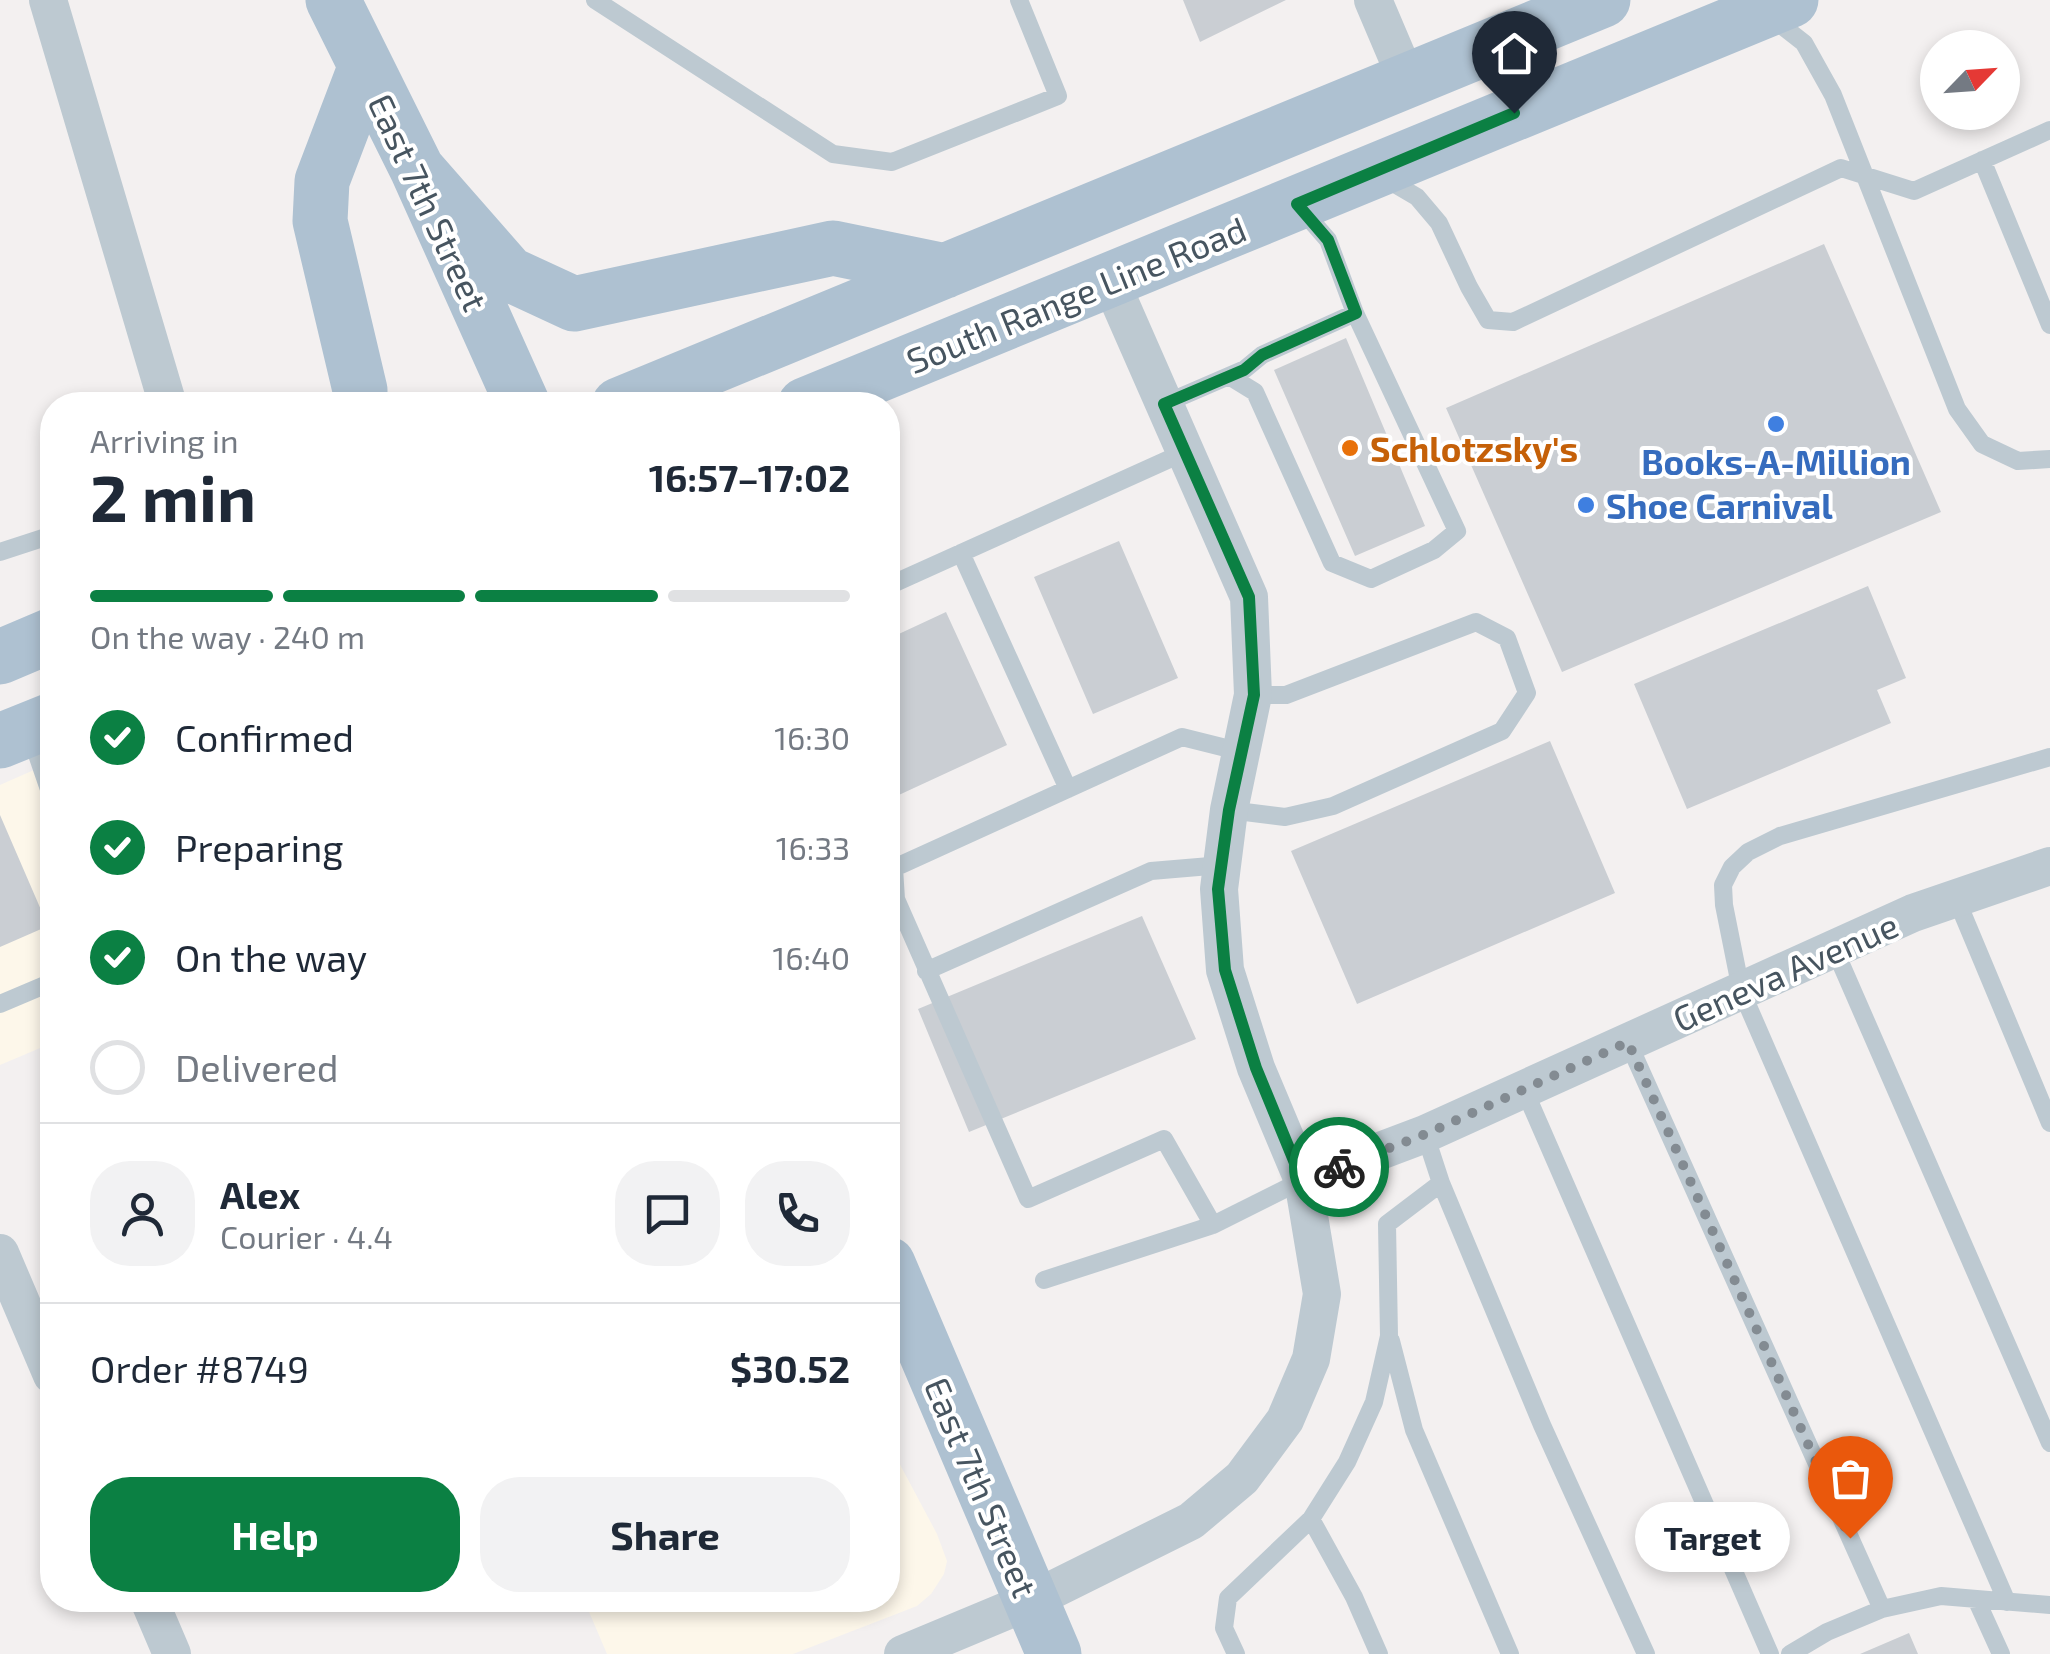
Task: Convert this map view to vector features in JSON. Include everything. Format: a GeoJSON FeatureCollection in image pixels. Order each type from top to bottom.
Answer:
{"type":"FeatureCollection","features":[{"type":"Feature","properties":{"kind":"main road","name":"East 7th Street"},"geometry":{"type":"LineString","coordinates":[[334,0],[517,392]]}},
{"type":"Feature","properties":{"kind":"main road","name":"South Range Line Road"},"geometry":{"type":"LineString","coordinates":[[650,392],[1602,0]]}},
{"type":"Feature","properties":{"kind":"main road","name":"South Range Line Road"},"geometry":{"type":"LineString","coordinates":[[836,392],[1777,6]]}},
{"type":"Feature","properties":{"kind":"main road"},"geometry":{"type":"LineString","coordinates":[[360,392],[320,221],[322,181],[365,68]]}},
{"type":"Feature","properties":{"kind":"main road"},"geometry":{"type":"LineString","coordinates":[[416,169],[509,274],[574,304],[833,248],[945,270]]}},
{"type":"Feature","properties":{"kind":"main road"},"geometry":{"type":"LineString","coordinates":[[0,656],[40,640]]}},
{"type":"Feature","properties":{"kind":"main road","name":"East 7th Street"},"geometry":{"type":"LineString","coordinates":[[900,1304],[912,1345],[1054,1654]]}},
{"type":"Feature","properties":{"kind":"street"},"geometry":{"type":"LineString","coordinates":[[48,0],[164,392]]}},
{"type":"Feature","properties":{"kind":"street"},"geometry":{"type":"LineString","coordinates":[[1373,0],[1407,80]]}},
{"type":"Feature","properties":{"kind":"street"},"geometry":{"type":"LineString","coordinates":[[903,1654],[1030,1601],[1192,1521],[1242,1478],[1284,1420],[1311,1360],[1322,1294],[1302,1180],[1256,1068],[1225,970],[1218,889],[1229,810],[1254,695],[1249,597],[1109,278]]}},
{"type":"Feature","properties":{"kind":"street","name":"Geneva Avenue"},"geometry":{"type":"LineString","coordinates":[[1302,1180],[1426,1134],[1913,913],[2050,866]]}},
{"type":"Feature","properties":{"kind":"street"},"geometry":{"type":"LineString","coordinates":[[0,1253],[40,1347]]}},
{"type":"Feature","properties":{"kind":"street"},"geometry":{"type":"LineString","coordinates":[[154,1612],[172,1654]]}},
{"type":"Feature","properties":{"kind":"lane"},"geometry":{"type":"LineString","coordinates":[[596,0],[833,154],[892,162],[1058,96],[1018,0]]}},
{"type":"Feature","properties":{"kind":"lane"},"geometry":{"type":"LineString","coordinates":[[1777,6],[1804,42],[1833,95],[1957,409],[1982,444],[2018,462],[2050,459]]}},
{"type":"Feature","properties":{"kind":"lane"},"geometry":{"type":"LineString","coordinates":[[1372,171],[1417,197],[1439,223],[1488,320],[1512,322],[1841,168],[1914,190],[2050,130]]}},
{"type":"Feature","properties":{"kind":"lane"},"geometry":{"type":"LineString","coordinates":[[1982,160],[2050,324]]}},
{"type":"Feature","properties":{"kind":"lane"},"geometry":{"type":"LineString","coordinates":[[1229,376],[1255,392],[1332,562],[1371,579],[1434,550],[1457,530],[1356,313],[1328,240],[1297,204]]}},
{"type":"Feature","properties":{"kind":"lane"},"geometry":{"type":"LineString","coordinates":[[1164,404],[1244,370],[1262,355],[1356,313]]}},
{"type":"Feature","properties":{"kind":"lane"},"geometry":{"type":"LineString","coordinates":[[900,580],[1185,452]]}},
{"type":"Feature","properties":{"kind":"lane"},"geometry":{"type":"LineString","coordinates":[[0,552],[40,539]]}},
{"type":"Feature","properties":{"kind":"lane"},"geometry":{"type":"LineString","coordinates":[[960,553],[1068,789]]}},
{"type":"Feature","properties":{"kind":"lane"},"geometry":{"type":"LineString","coordinates":[[1229,810],[1285,818],[1333,806],[1502,731],[1526,692],[1507,638],[1476,622],[1286,695],[1254,695]]}},
{"type":"Feature","properties":{"kind":"lane"},"geometry":{"type":"LineString","coordinates":[[27,730],[40,765]]}},
{"type":"Feature","properties":{"kind":"lane"},"geometry":{"type":"LineString","coordinates":[[900,858],[1182,737],[1242,752]]}},
{"type":"Feature","properties":{"kind":"lane"},"geometry":{"type":"LineString","coordinates":[[2007,1602],[1741,990],[1724,906],[1724,885],[1732,867],[1748,852],[1780,836],[2050,757]]}},
{"type":"Feature","properties":{"kind":"lane"},"geometry":{"type":"LineString","coordinates":[[926,971],[1151,871],[1222,865]]}},
{"type":"Feature","properties":{"kind":"lane"},"geometry":{"type":"LineString","coordinates":[[1956,898],[2050,1123]]}},
{"type":"Feature","properties":{"kind":"lane"},"geometry":{"type":"LineString","coordinates":[[900,909],[1028,1199],[1164,1139],[1213,1225]]}},
{"type":"Feature","properties":{"kind":"lane"},"geometry":{"type":"LineString","coordinates":[[1834,948],[2050,1443]]}},
{"type":"Feature","properties":{"kind":"lane"},"geometry":{"type":"LineString","coordinates":[[0,1004],[40,987]]}},
{"type":"Feature","properties":{"kind":"lane"},"geometry":{"type":"LineString","coordinates":[[1628,1042],[1882,1609]]}},
{"type":"Feature","properties":{"kind":"lane"},"geometry":{"type":"LineString","coordinates":[[1524,1089],[1770,1654]]}},
{"type":"Feature","properties":{"kind":"lane"},"geometry":{"type":"LineString","coordinates":[[1426,1134],[1441,1183],[1542,1426],[1646,1654]]}},
{"type":"Feature","properties":{"kind":"lane","name":"Geneva Avenue"},"geometry":{"type":"LineString","coordinates":[[1044,1280],[1213,1225],[1302,1180]]}},
{"type":"Feature","properties":{"kind":"lane"},"geometry":{"type":"LineString","coordinates":[[1441,1183],[1387,1224],[1390,1336],[1414,1430],[1510,1654]]}},
{"type":"Feature","properties":{"kind":"lane"},"geometry":{"type":"LineString","coordinates":[[1236,1654],[1224,1628],[1228,1598],[1312,1519],[1347,1462],[1374,1402],[1390,1336]]}},
{"type":"Feature","properties":{"kind":"lane"},"geometry":{"type":"LineString","coordinates":[[1312,1519],[1379,1654]]}},
{"type":"Feature","properties":{"kind":"lane"},"geometry":{"type":"LineString","coordinates":[[1790,1654],[1827,1632],[1882,1609],[1941,1596],[2050,1605]]}},
{"type":"Feature","properties":{"kind":"lane"},"geometry":{"type":"LineString","coordinates":[[1976,1599],[2001,1654]]}},
{"type":"Feature","properties":{"kind":"shaded area"},"geometry":{"type":"Polygon","coordinates":[[[40,767],[40,1048],[0,1065],[0,785],[40,767]]]}},
{"type":"Feature","properties":{"kind":"shaded area"},"geometry":{"type":"Polygon","coordinates":[[[900,1465],[947,1561],[931,1594],[917,1606],[793,1654],[607,1654],[589,1612],[900,1612],[900,1465]]]}},
{"type":"Feature","properties":{"kind":"building"},"geometry":{"type":"Polygon","coordinates":[[[1183,0],[1286,0],[1200,42],[1183,0]]]}},
{"type":"Feature","properties":{"kind":"building"},"geometry":{"type":"Polygon","coordinates":[[[1824,244],[1941,512],[1562,672],[1446,408],[1824,244]]]}},
{"type":"Feature","properties":{"kind":"building","name":"Schlotzsky's"},"geometry":{"type":"Polygon","coordinates":[[[1346,338],[1425,526],[1355,556],[1274,370],[1346,338]]]}},
{"type":"Feature","properties":{"kind":"building"},"geometry":{"type":"Polygon","coordinates":[[[1119,541],[1178,678],[1093,714],[1034,577],[1119,541]]]}},
{"type":"Feature","properties":{"kind":"building"},"geometry":{"type":"Polygon","coordinates":[[[1868,586],[1906,678],[1877,690],[1891,723],[1687,809],[1634,684],[1868,586]]]}},
{"type":"Feature","properties":{"kind":"building"},"geometry":{"type":"Polygon","coordinates":[[[946,612],[1007,745],[900,794],[900,633],[946,612]]]}},
{"type":"Feature","properties":{"kind":"building"},"geometry":{"type":"Polygon","coordinates":[[[1550,741],[1615,893],[1357,1004],[1291,851],[1550,741]]]}},
{"type":"Feature","properties":{"kind":"building"},"geometry":{"type":"Polygon","coordinates":[[[0,815],[40,908],[40,930],[0,947],[0,815]]]}},
{"type":"Feature","properties":{"kind":"building"},"geometry":{"type":"Polygon","coordinates":[[[1142,916],[1196,1039],[969,1132],[918,1009],[1142,916]]]}},
{"type":"Feature","properties":{"kind":"building"},"geometry":{"type":"Polygon","coordinates":[[[1909,1633],[1918,1654],[1860,1654],[1909,1633]]]}},
{"type":"Feature","properties":{"kind":"way so far"},"geometry":{"type":"LineString","coordinates":[[1339,1167],[1426,1134],[1628,1042],[1850,1538]]}},
{"type":"Feature","properties":{"kind":"place","name":"Books-A-Million"},"geometry":{"type":"Point","coordinates":[1776,424]}},
{"type":"Feature","properties":{"kind":"place","name":"Schlotzsky's"},"geometry":{"type":"Point","coordinates":[1350,448]}},
{"type":"Feature","properties":{"kind":"place","name":"Shoe Carnival"},"geometry":{"type":"Point","coordinates":[1586,505]}},
{"type":"Feature","properties":{"kind":"place","name":"Target"},"geometry":{"type":"Point","coordinates":[1850,1538]}},
{"type":"Feature","properties":{"kind":"route"},"geometry":{"type":"LineString","coordinates":[[1339,1167],[1302,1180],[1256,1068],[1225,970],[1218,889],[1229,810],[1254,695],[1249,597],[1164,404],[1244,370],[1262,355],[1356,313],[1328,240],[1297,204],[1514,113]]}}]}
